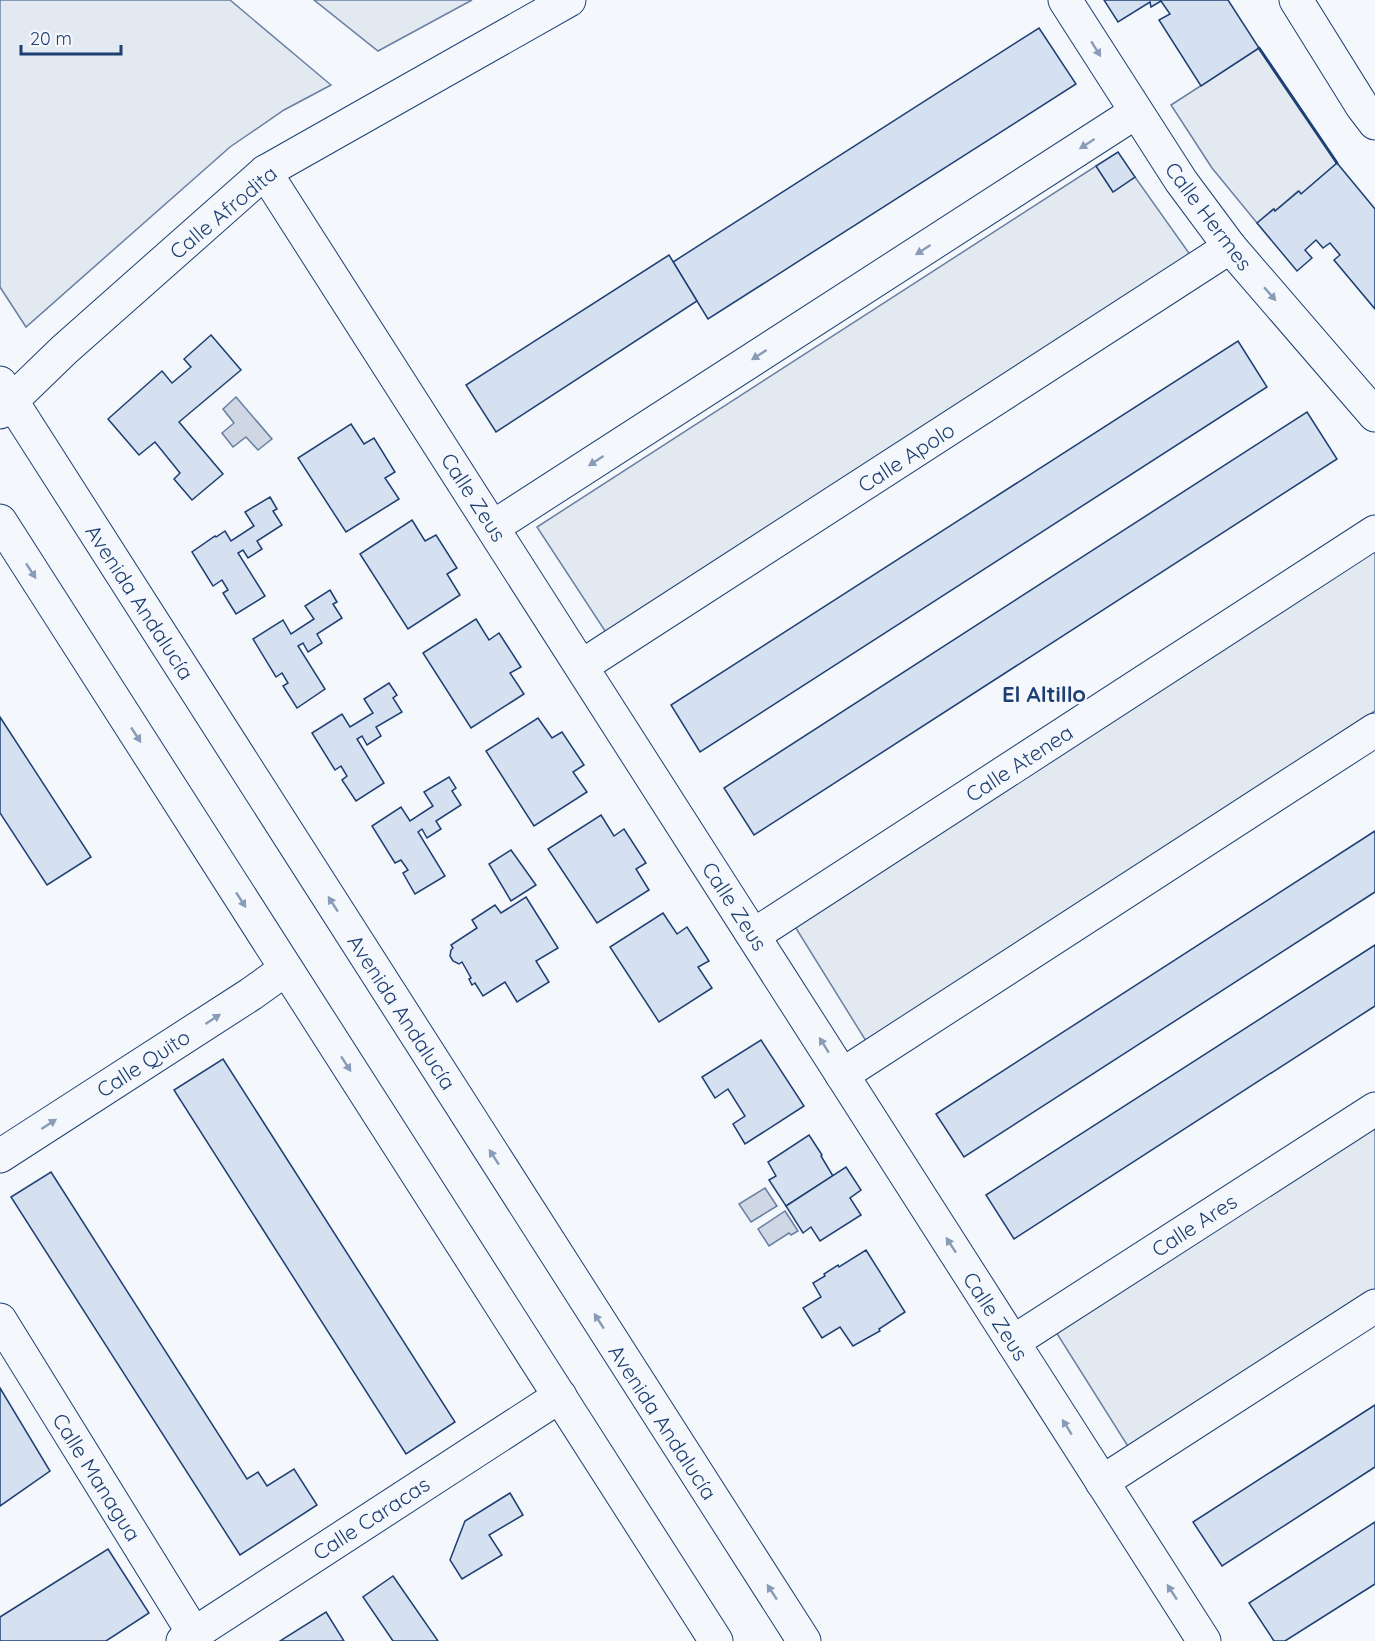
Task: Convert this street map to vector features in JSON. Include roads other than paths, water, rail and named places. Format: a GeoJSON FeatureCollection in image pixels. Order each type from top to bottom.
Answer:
{"type":"FeatureCollection","features":[{"type":"Feature","properties":{"kind":"street","name":"Calle Afrodita"},"geometry":{"type":"LineString","coordinates":[[4,398],[64,350],[266,172],[570,0]]}},
{"type":"Feature","properties":{"kind":"street","name":"Calle Hermes"},"geometry":{"type":"LineString","coordinates":[[1065,0],[1181,180],[1230,248],[1375,415]]}},
{"type":"Feature","properties":{"kind":"street"},"geometry":{"type":"LineString","coordinates":[[1296,0],[1375,123]]}},
{"type":"Feature","properties":{"kind":"street"},"geometry":{"type":"LineString","coordinates":[[494,527],[1136,112]]}},
{"type":"Feature","properties":{"kind":"street","name":"Calle Zeus"},"geometry":{"type":"LineString","coordinates":[[266,172],[1204,1641]]}},
{"type":"Feature","properties":{"kind":"street","name":"Calle Apolo"},"geometry":{"type":"LineString","coordinates":[[582,666],[1230,248]]}},
{"type":"Feature","properties":{"kind":"street","name":"Avenida Andalucía"},"geometry":{"type":"LineString","coordinates":[[4,398],[804,1641]]}},
{"type":"Feature","properties":{"kind":"street"},"geometry":{"type":"LineString","coordinates":[[0,521],[716,1641]]}},
{"type":"Feature","properties":{"kind":"street","name":"Calle Atenea"},"geometry":{"type":"LineString","coordinates":[[754,935],[1375,532]]}},
{"type":"Feature","properties":{"kind":"street"},"geometry":{"type":"LineString","coordinates":[[842,1075],[1375,730]]}},
{"type":"Feature","properties":{"kind":"street","name":"Calle Quito"},"geometry":{"type":"LineString","coordinates":[[0,1156],[286,969]]}},
{"type":"Feature","properties":{"kind":"street","name":"Calle Ares"},"geometry":{"type":"LineString","coordinates":[[1013,1342],[1375,1109]]}},
{"type":"Feature","properties":{"kind":"street"},"geometry":{"type":"LineString","coordinates":[[1102,1482],[1375,1306]]}},
{"type":"Feature","properties":{"kind":"street","name":"Calle Managua"},"geometry":{"type":"LineString","coordinates":[[0,1320],[188,1637]]}},
{"type":"Feature","properties":{"kind":"street","name":"Calle Caracas"},"geometry":{"type":"LineString","coordinates":[[188,1637],[560,1396]]}},
{"type":"Feature","properties":{"kind":"district","name":"El Altillo"},"geometry":{"type":"Point","coordinates":[1044,694]}}]}
